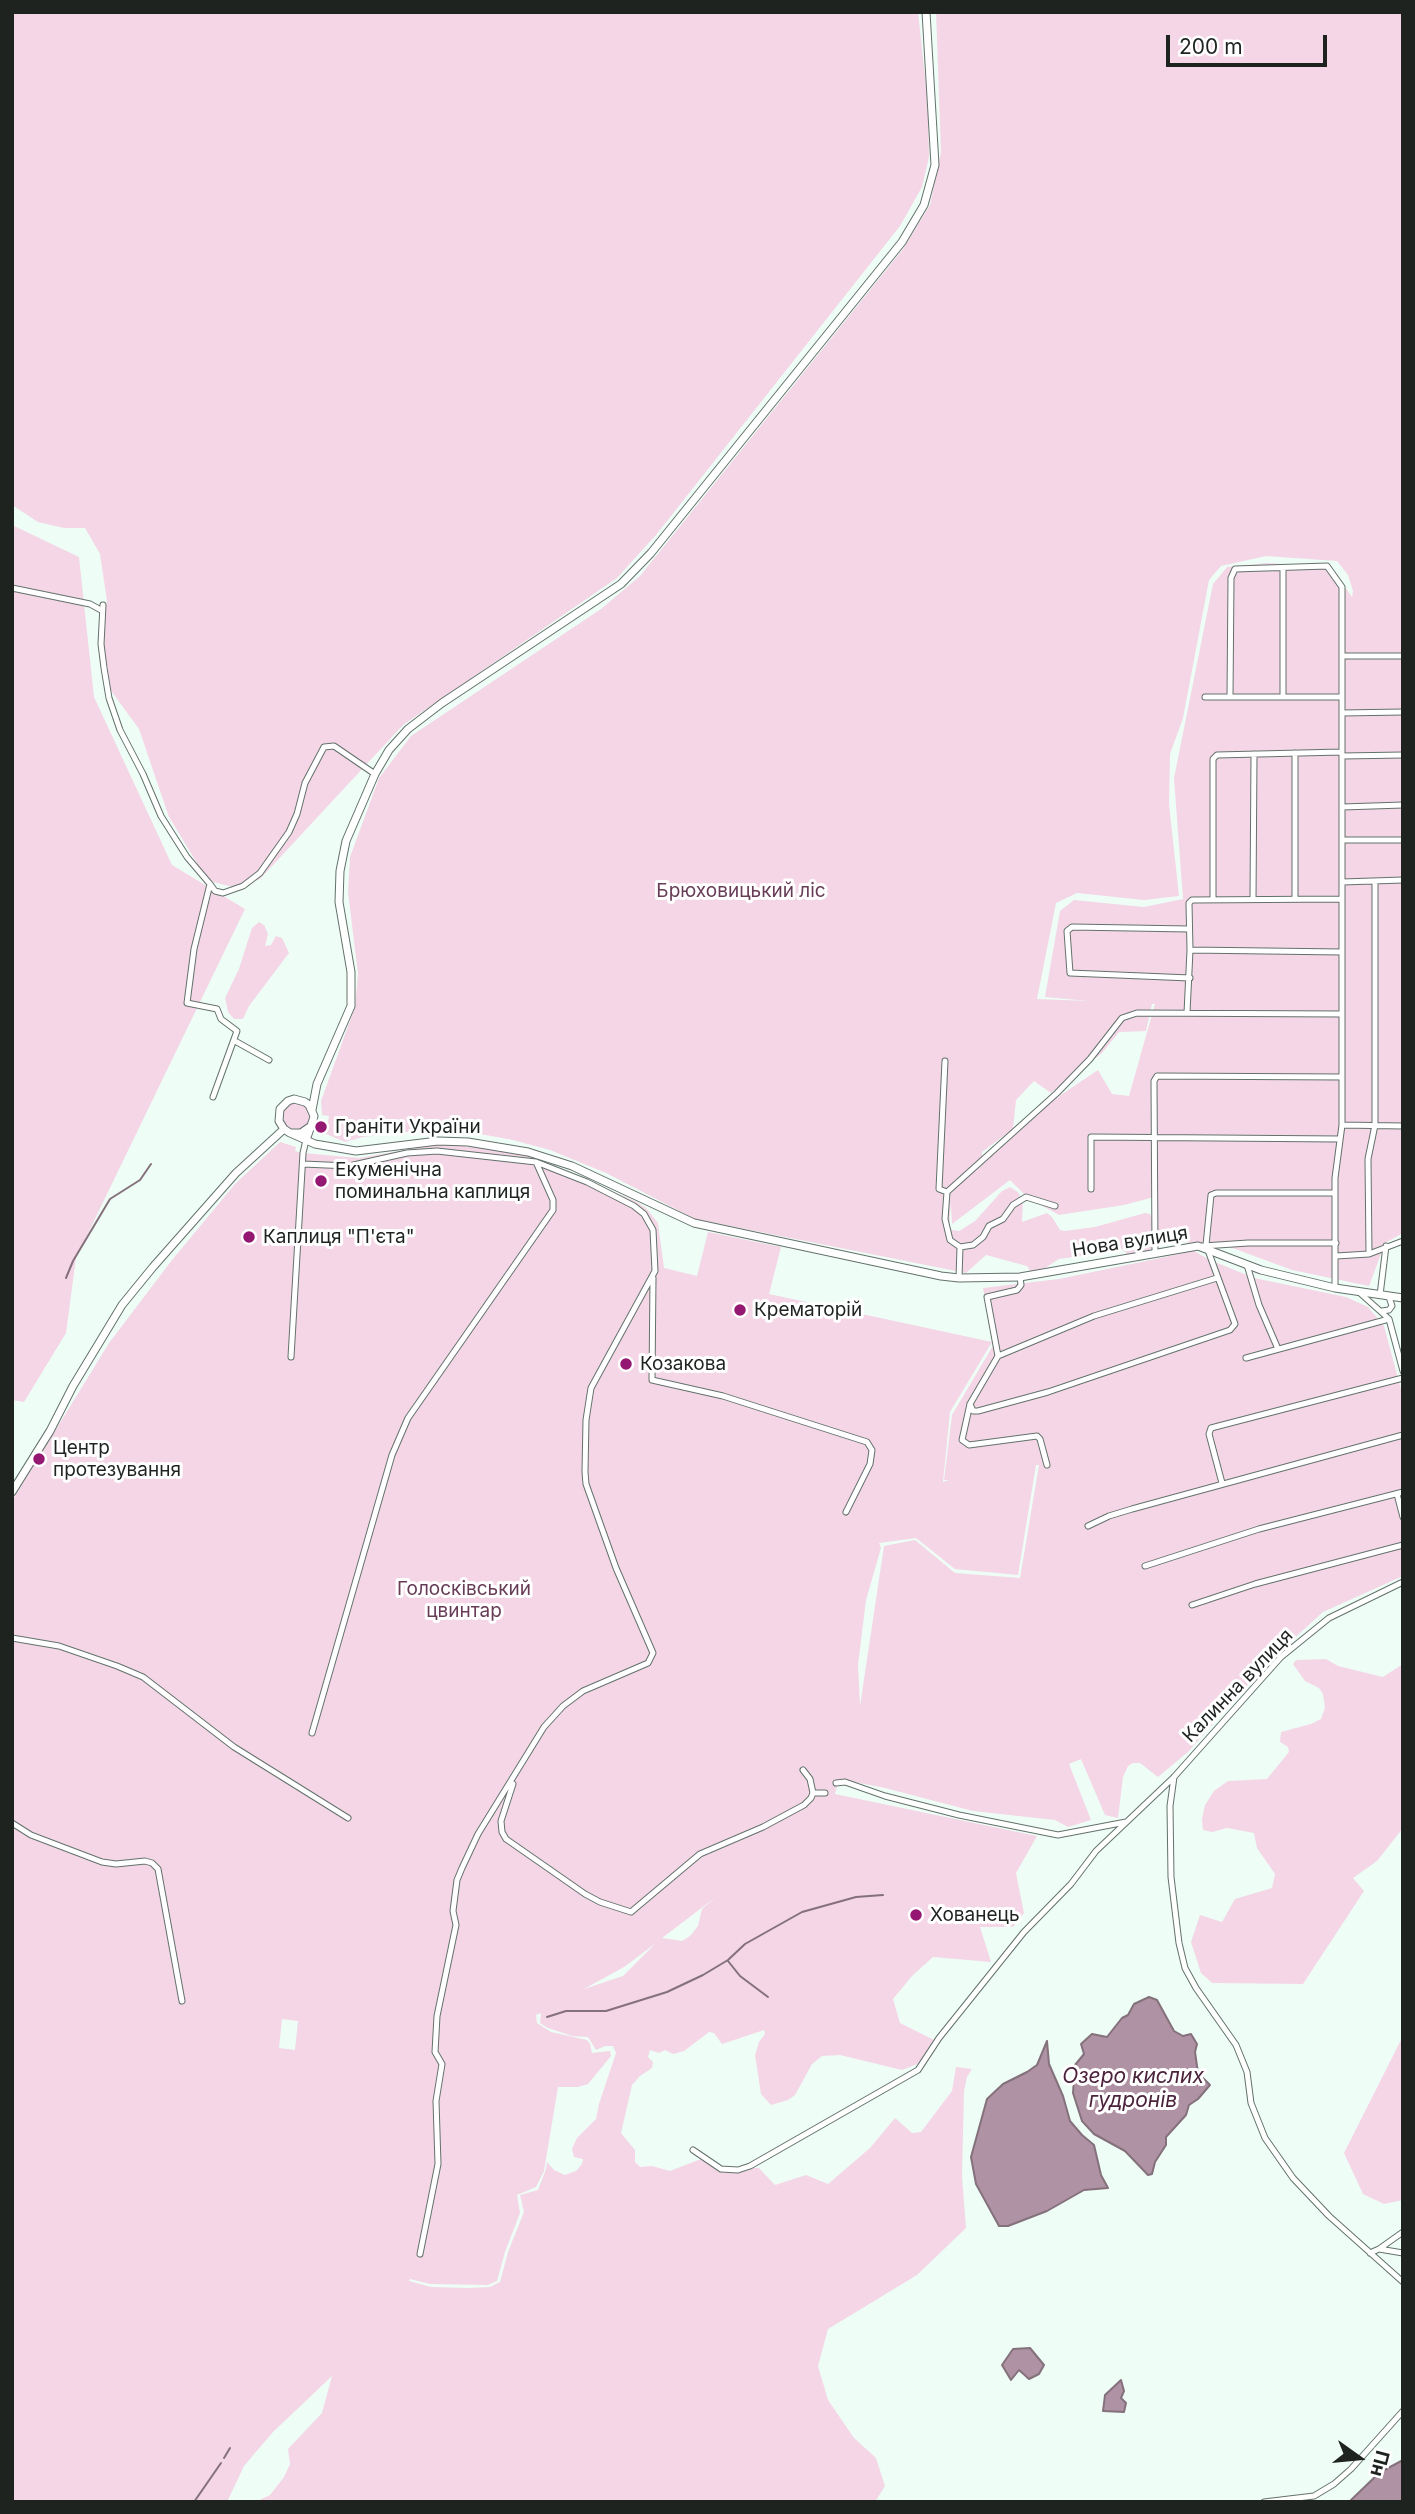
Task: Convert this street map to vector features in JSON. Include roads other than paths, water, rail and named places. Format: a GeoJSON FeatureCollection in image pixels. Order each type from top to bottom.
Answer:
{"type":"FeatureCollection","features":[{"type":"Feature","properties":{"kind":"street"},"geometry":{"type":"LineString","coordinates":[[291,1357],[306,1140],[311,1126],[317,1084],[351,1006],[351,972],[339,902],[340,871],[346,841],[375,774],[389,750],[408,729],[442,703],[621,584],[650,553],[902,242],[924,205],[934,165],[926,12]]}},
{"type":"Feature","properties":{"kind":"street"},"geometry":{"type":"LineString","coordinates":[[1230,697],[1231,578],[1235,569],[1327,566],[1342,587],[1342,1125],[1335,1193],[1335,1288]]}},
{"type":"Feature","properties":{"kind":"street"},"geometry":{"type":"LineString","coordinates":[[1283,568],[1283,697]]}},
{"type":"Feature","properties":{"kind":"street"},"geometry":{"type":"LineString","coordinates":[[12,588],[102,607],[104,668],[109,698],[120,730],[161,816],[187,856],[215,891],[223,893],[243,886],[260,873],[289,832],[305,783],[324,747],[334,746],[375,774]]}},
{"type":"Feature","properties":{"kind":"street"},"geometry":{"type":"LineString","coordinates":[[1342,656],[1403,656]]}},
{"type":"Feature","properties":{"kind":"street"},"geometry":{"type":"LineString","coordinates":[[1205,697],[1342,697]]}},
{"type":"Feature","properties":{"kind":"street"},"geometry":{"type":"LineString","coordinates":[[1342,713],[1403,712]]}},
{"type":"Feature","properties":{"kind":"street"},"geometry":{"type":"LineString","coordinates":[[1295,753],[1295,899]]}},
{"type":"Feature","properties":{"kind":"street"},"geometry":{"type":"LineString","coordinates":[[1254,754],[1254,899]]}},
{"type":"Feature","properties":{"kind":"street"},"geometry":{"type":"LineString","coordinates":[[1213,899],[1213,759],[1217,755],[1403,755]]}},
{"type":"Feature","properties":{"kind":"street"},"geometry":{"type":"LineString","coordinates":[[1342,807],[1403,805]]}},
{"type":"Feature","properties":{"kind":"street"},"geometry":{"type":"LineString","coordinates":[[1342,840],[1403,840]]}},
{"type":"Feature","properties":{"kind":"street"},"geometry":{"type":"LineString","coordinates":[[1342,882],[1403,880]]}},
{"type":"Feature","properties":{"kind":"street"},"geometry":{"type":"LineString","coordinates":[[1369,1254],[1368,1159],[1375,1125],[1375,881]]}},
{"type":"Feature","properties":{"kind":"street"},"geometry":{"type":"LineString","coordinates":[[210,884],[194,949],[187,1003],[217,1009],[221,1019],[237,1031],[213,1097]]}},
{"type":"Feature","properties":{"kind":"street"},"geometry":{"type":"LineString","coordinates":[[1187,1013],[1190,978],[1189,903],[1192,900],[1342,899]]}},
{"type":"Feature","properties":{"kind":"street"},"geometry":{"type":"LineString","coordinates":[[1189,929],[1072,927],[1068,931],[1070,973],[1190,978]]}},
{"type":"Feature","properties":{"kind":"street"},"geometry":{"type":"LineString","coordinates":[[1190,950],[1342,952]]}},
{"type":"Feature","properties":{"kind":"street"},"geometry":{"type":"LineString","coordinates":[[1055,1206],[1026,1197],[1013,1205],[1003,1219],[989,1226],[983,1237],[973,1245],[960,1247],[950,1240],[945,1219],[947,1192],[1058,1093],[1090,1059],[1122,1018],[1137,1013],[1342,1014]]}},
{"type":"Feature","properties":{"kind":"street"},"geometry":{"type":"LineString","coordinates":[[235,1041],[269,1060]]}},
{"type":"Feature","properties":{"kind":"street"},"geometry":{"type":"LineString","coordinates":[[944,1061],[939,1189],[947,1192]]}},
{"type":"Feature","properties":{"kind":"street"},"geometry":{"type":"LineString","coordinates":[[1156,1252],[1154,1081],[1157,1076],[1342,1077]]}},
{"type":"Feature","properties":{"kind":"street"},"geometry":{"type":"LineString","coordinates":[[311,1126],[301,1133],[287,1131],[279,1121],[280,1110],[294,1099],[306,1096],[317,1084]]}},
{"type":"Feature","properties":{"kind":"street"},"geometry":{"type":"LineString","coordinates":[[294,1099],[305,1101],[312,1110]]}},
{"type":"Feature","properties":{"kind":"street"},"geometry":{"type":"LineString","coordinates":[[1342,1125],[1403,1126]]}},
{"type":"Feature","properties":{"kind":"street"},"geometry":{"type":"LineString","coordinates":[[12,1492],[122,1305],[236,1173],[287,1131]]}},
{"type":"Feature","properties":{"kind":"street","name":"Нова вулиця"},"geometry":{"type":"LineString","coordinates":[[287,1131],[315,1144],[356,1151],[438,1141],[468,1142],[528,1152],[582,1170],[694,1223],[941,1276],[1020,1277],[1156,1252],[1204,1247],[1261,1270],[1384,1301],[1402,1298]]}},
{"type":"Feature","properties":{"kind":"street"},"geometry":{"type":"LineString","coordinates":[[1091,1189],[1091,1137],[1340,1139]]}},
{"type":"Feature","properties":{"kind":"street"},"geometry":{"type":"LineString","coordinates":[[303,1164],[349,1166],[407,1153],[437,1151],[536,1163],[586,1182],[644,1214],[653,1230],[656,1265],[653,1276],[591,1388],[586,1420],[586,1484],[638,1621],[653,1653],[648,1663],[583,1691],[563,1706],[544,1727],[470,1848],[457,1880],[453,1911],[456,1925],[437,2016],[435,2040],[435,2052],[442,2064],[436,2101],[438,2164],[420,2254]]}},
{"type":"Feature","properties":{"kind":"street"},"geometry":{"type":"LineString","coordinates":[[312,1733],[392,1455],[408,1418],[553,1210],[553,1200],[536,1163]]}},
{"type":"Feature","properties":{"kind":"street"},"geometry":{"type":"LineString","coordinates":[[970,1404],[974,1411],[978,1411],[1048,1392],[1230,1330],[1235,1324],[1204,1247],[1211,1195],[1335,1193]]}},
{"type":"Feature","properties":{"kind":"street"},"geometry":{"type":"LineString","coordinates":[[1336,1256],[1369,1254],[1403,1241]]}},
{"type":"Feature","properties":{"kind":"street"},"geometry":{"type":"LineString","coordinates":[[1204,1247],[1336,1242]]}},
{"type":"Feature","properties":{"kind":"street"},"geometry":{"type":"LineString","coordinates":[[1382,1311],[1386,1246]]}},
{"type":"Feature","properties":{"kind":"street"},"geometry":{"type":"LineString","coordinates":[[959,1278],[960,1247]]}},
{"type":"Feature","properties":{"kind":"street"},"geometry":{"type":"LineString","coordinates":[[1247,1265],[1259,1305],[1278,1349]]}},
{"type":"Feature","properties":{"kind":"street"},"geometry":{"type":"LineString","coordinates":[[653,1276],[652,1380],[723,1396],[867,1442],[872,1450],[870,1464],[846,1511]]}},
{"type":"Feature","properties":{"kind":"street"},"geometry":{"type":"LineString","coordinates":[[998,1356],[987,1297],[1017,1290],[1021,1285],[1020,1277]]}},
{"type":"Feature","properties":{"kind":"street"},"geometry":{"type":"LineString","coordinates":[[1047,1465],[1042,1444],[1037,1436],[964,1443],[961,1435],[970,1404],[998,1356],[1094,1316],[1217,1278]]}},
{"type":"Feature","properties":{"kind":"street"},"geometry":{"type":"LineString","coordinates":[[1382,1311],[1384,1301]]}},
{"type":"Feature","properties":{"kind":"street"},"geometry":{"type":"LineString","coordinates":[[1384,1301],[1403,1371]]}},
{"type":"Feature","properties":{"kind":"street"},"geometry":{"type":"LineString","coordinates":[[1382,1311],[1389,1319]]}},
{"type":"Feature","properties":{"kind":"street"},"geometry":{"type":"LineString","coordinates":[[1247,1358],[1389,1319]]}},
{"type":"Feature","properties":{"kind":"street"},"geometry":{"type":"LineString","coordinates":[[1222,1483],[1209,1434],[1211,1428],[1403,1378]]}},
{"type":"Feature","properties":{"kind":"street"},"geometry":{"type":"LineString","coordinates":[[1088,1526],[1110,1516],[1222,1483],[1403,1435]]}},
{"type":"Feature","properties":{"kind":"street"},"geometry":{"type":"LineString","coordinates":[[1145,1566],[1238,1535],[1400,1493],[1403,1517]]}},
{"type":"Feature","properties":{"kind":"street"},"geometry":{"type":"LineString","coordinates":[[1192,1605],[1255,1584],[1403,1545]]}},
{"type":"Feature","properties":{"kind":"street","name":"Калинна вулиця"},"geometry":{"type":"LineString","coordinates":[[693,2150],[721,2169],[738,2170],[750,2166],[918,2070],[939,2038],[1024,1932],[1071,1884],[1096,1852],[1174,1777],[1282,1657],[1329,1618],[1403,1582]]}},
{"type":"Feature","properties":{"kind":"street"},"geometry":{"type":"LineString","coordinates":[[12,1638],[59,1646],[142,1677],[234,1747],[348,1818]]}},
{"type":"Feature","properties":{"kind":"street"},"geometry":{"type":"LineString","coordinates":[[517,1771],[504,1808],[502,1832],[506,1839],[585,1894],[631,1912],[701,1854],[763,1827],[809,1800],[813,1793],[810,1779],[803,1770]]}},
{"type":"Feature","properties":{"kind":"street"},"geometry":{"type":"LineString","coordinates":[[1174,1777],[1170,1806],[1171,1877],[1179,1943],[1185,1968],[1236,2045],[1247,2073],[1251,2103],[1265,2138],[1293,2178],[1329,2216],[1403,2282]]}},
{"type":"Feature","properties":{"kind":"street"},"geometry":{"type":"LineString","coordinates":[[836,1783],[845,1782],[885,1796],[959,1815],[1058,1835],[1126,1822]]}},
{"type":"Feature","properties":{"kind":"street"},"geometry":{"type":"LineString","coordinates":[[813,1793],[825,1793]]}},
{"type":"Feature","properties":{"kind":"street"},"geometry":{"type":"LineString","coordinates":[[12,1823],[31,1835],[102,1862],[116,1864],[145,1861],[158,1869],[182,2001]]}},
{"type":"Feature","properties":{"kind":"street"},"geometry":{"type":"LineString","coordinates":[[1370,2253],[1403,2232]]}},
{"type":"Feature","properties":{"kind":"street"},"geometry":{"type":"LineString","coordinates":[[1379,2249],[1403,2253]]}},
{"type":"Feature","properties":{"kind":"street"},"geometry":{"type":"LineString","coordinates":[[1264,2502],[1314,2496],[1334,2484],[1403,2411]]}},
{"type":"Feature","properties":{"kind":"water","name":"Озеро кислих гудронів"},"geometry":{"type":"Polygon","coordinates":[[[1149,1997],[1157,2000],[1174,2031],[1183,2036],[1191,2034],[1197,2044],[1195,2052],[1198,2073],[1210,2085],[1189,2105],[1186,2115],[1166,2137],[1166,2145],[1155,2162],[1152,2174],[1148,2175],[1125,2151],[1094,2134],[1082,2121],[1073,2093],[1075,2065],[1084,2054],[1081,2044],[1092,2034],[1107,2037],[1122,2018],[1128,2015],[1134,2004],[1149,1997]]]}},
{"type":"Feature","properties":{"kind":"water","name":"Озеро кислих гудронів"},"geometry":{"type":"Polygon","coordinates":[[[1047,2041],[1049,2064],[1070,2121],[1094,2145],[1101,2175],[1108,2188],[1084,2190],[1047,2211],[1008,2226],[999,2226],[976,2184],[971,2157],[987,2099],[1003,2084],[1037,2065],[1047,2041]]]}},
{"type":"Feature","properties":{"kind":"water"},"geometry":{"type":"Polygon","coordinates":[[[1030,2348],[1044,2365],[1039,2374],[1029,2379],[1019,2370],[1011,2380],[1002,2365],[1013,2349],[1030,2348]]]}},
{"type":"Feature","properties":{"kind":"water"},"geometry":{"type":"Polygon","coordinates":[[[1121,2380],[1124,2391],[1121,2398],[1126,2403],[1124,2412],[1103,2411],[1105,2395],[1121,2380]]]}},
{"type":"Feature","properties":{"kind":"water"},"geometry":{"type":"Polygon","coordinates":[[[1403,2460],[1403,2502],[1349,2502],[1379,2473],[1403,2460]]]}},
{"type":"Feature","properties":{"kind":"waterway"},"geometry":{"type":"LineString","coordinates":[[66,1278],[73,1261],[110,1199],[140,1180],[151,1164]]}},
{"type":"Feature","properties":{"kind":"waterway"},"geometry":{"type":"LineString","coordinates":[[547,2017],[566,2011],[606,2011],[667,1992],[703,1975],[728,1960],[745,1944],[802,1912],[856,1897],[883,1895]]}},
{"type":"Feature","properties":{"kind":"waterway"},"geometry":{"type":"LineString","coordinates":[[728,1961],[740,1976],[768,1997]]}},
{"type":"Feature","properties":{"kind":"waterway"},"geometry":{"type":"LineString","coordinates":[[224,2458],[230,2448]]}},
{"type":"Feature","properties":{"kind":"waterway"},"geometry":{"type":"LineString","coordinates":[[194,2502],[221,2463]]}},
{"type":"Feature","properties":{"kind":"place","name":"Граніти України"},"geometry":{"type":"Point","coordinates":[321,1127]}},
{"type":"Feature","properties":{"kind":"place","name":"Екуменічна поминальна каплиця"},"geometry":{"type":"Point","coordinates":[321,1181]}},
{"type":"Feature","properties":{"kind":"place","name":"Каплиця \"П'єта\""},"geometry":{"type":"Point","coordinates":[249,1237]}},
{"type":"Feature","properties":{"kind":"place","name":"Крематорій"},"geometry":{"type":"Point","coordinates":[740,1310]}},
{"type":"Feature","properties":{"kind":"place","name":"Козакова"},"geometry":{"type":"Point","coordinates":[626,1364]}},
{"type":"Feature","properties":{"kind":"place","name":"Центр протезування"},"geometry":{"type":"Point","coordinates":[39,1459]}},
{"type":"Feature","properties":{"kind":"place","name":"Хованець"},"geometry":{"type":"Point","coordinates":[916,1915]}},
{"type":"Feature","properties":{"kind":"park label","name":"Брюховицький ліс"},"geometry":{"type":"Point","coordinates":[741,891]}},
{"type":"Feature","properties":{"kind":"park label","name":"Голосківський цвинтар"},"geometry":{"type":"Point","coordinates":[464,1600]}}]}
